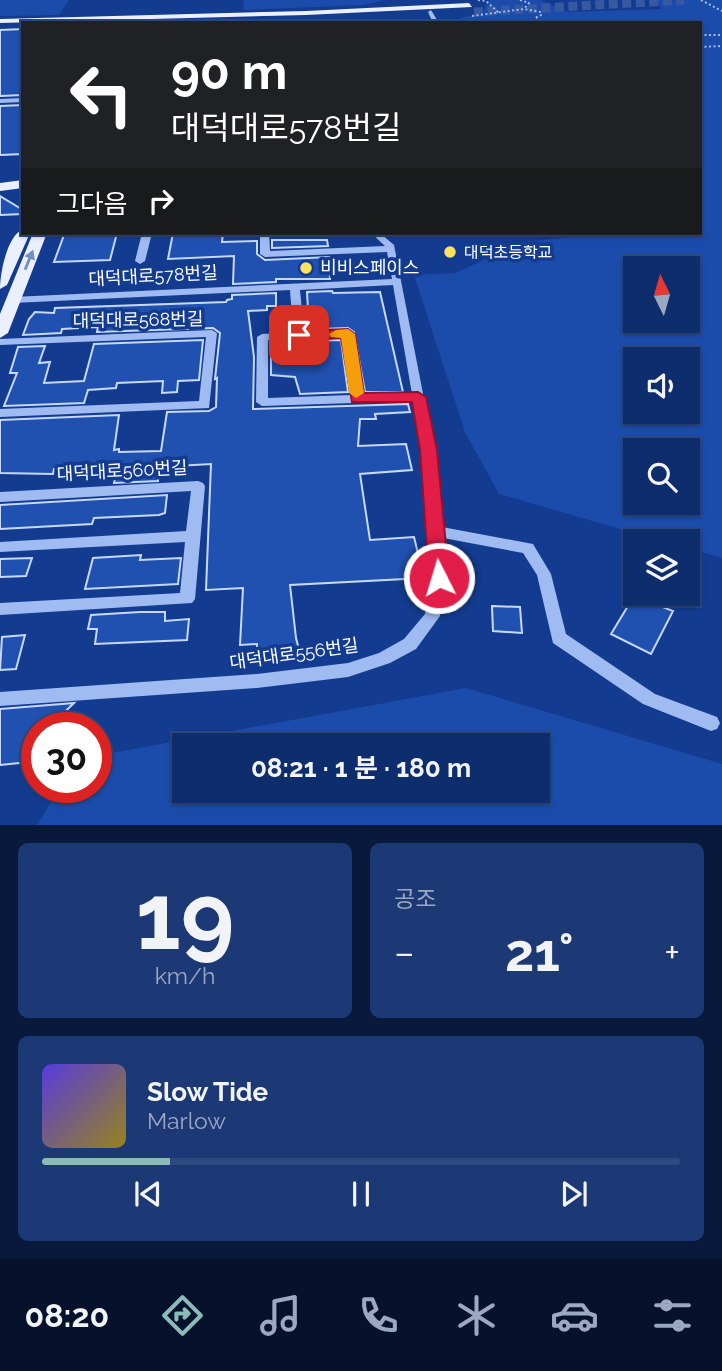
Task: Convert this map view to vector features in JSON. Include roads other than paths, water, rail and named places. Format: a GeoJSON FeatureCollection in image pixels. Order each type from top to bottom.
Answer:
{"type":"FeatureCollection","features":[{"type":"Feature","properties":{"kind":"main road"},"geometry":{"type":"LineString","coordinates":[[114,21],[431,12],[473,5]]}},
{"type":"Feature","properties":{"kind":"main road"},"geometry":{"type":"LineString","coordinates":[[129,21],[473,5]]}},
{"type":"Feature","properties":{"kind":"main road"},"geometry":{"type":"LineString","coordinates":[[0,22],[21,22]]}},
{"type":"Feature","properties":{"kind":"main road"},"geometry":{"type":"LineString","coordinates":[[0,22],[21,23]]}},
{"type":"Feature","properties":{"kind":"main road"},"geometry":{"type":"LineString","coordinates":[[1,181],[21,173]]}},
{"type":"Feature","properties":{"kind":"main road"},"geometry":{"type":"LineString","coordinates":[[1,181],[21,181]]}},
{"type":"Feature","properties":{"kind":"main road"},"geometry":{"type":"LineString","coordinates":[[0,285],[22,235]]}},
{"type":"Feature","properties":{"kind":"main road"},"geometry":{"type":"LineString","coordinates":[[0,333],[39,235]]}},
{"type":"Feature","properties":{"kind":"street"},"geometry":{"type":"LineString","coordinates":[[431,12],[435,21]]}},
{"type":"Feature","properties":{"kind":"street"},"geometry":{"type":"LineString","coordinates":[[0,101],[21,100]]}},
{"type":"Feature","properties":{"kind":"street"},"geometry":{"type":"LineString","coordinates":[[140,261],[146,235]]}},
{"type":"Feature","properties":{"kind":"street"},"geometry":{"type":"LineString","coordinates":[[264,235],[265,254],[391,249]]}},
{"type":"Feature","properties":{"kind":"street"},"geometry":{"type":"LineString","coordinates":[[377,235],[391,249]]}},
{"type":"Feature","properties":{"kind":"street","name":"대덕대로556번길"},"geometry":{"type":"LineString","coordinates":[[0,699],[257,681],[348,670],[384,658],[411,645],[432,616],[439,578],[428,450],[391,249]]}},
{"type":"Feature","properties":{"kind":"street","name":"대덕대로578번길"},"geometry":{"type":"LineString","coordinates":[[13,300],[397,282]]}},
{"type":"Feature","properties":{"kind":"street"},"geometry":{"type":"LineString","coordinates":[[295,287],[299,335]]}},
{"type":"Feature","properties":{"kind":"street","name":"대덕대로568번길"},"geometry":{"type":"LineString","coordinates":[[0,342],[212,333],[205,405],[0,413]]}},
{"type":"Feature","properties":{"kind":"street"},"geometry":{"type":"LineString","coordinates":[[357,398],[348,334],[262,337],[262,402],[418,397]]}},
{"type":"Feature","properties":{"kind":"street","name":"대덕대로560번길"},"geometry":{"type":"LineString","coordinates":[[0,496],[198,486],[187,599],[0,609]]}},
{"type":"Feature","properties":{"kind":"street"},"geometry":{"type":"LineString","coordinates":[[435,530],[528,548],[544,574],[559,638],[649,699],[711,723]]}},
{"type":"Feature","properties":{"kind":"street"},"geometry":{"type":"LineString","coordinates":[[0,547],[193,536]]}},
{"type":"Feature","properties":{"kind":"tunnel"},"geometry":{"type":"LineString","coordinates":[[474,12],[684,0]]}},
{"type":"Feature","properties":{"kind":"place","name":"대덕초등학교"},"geometry":{"type":"Point","coordinates":[450,252]}},
{"type":"Feature","properties":{"kind":"place","name":"비비스페이스"},"geometry":{"type":"Point","coordinates":[306,268]}}]}
